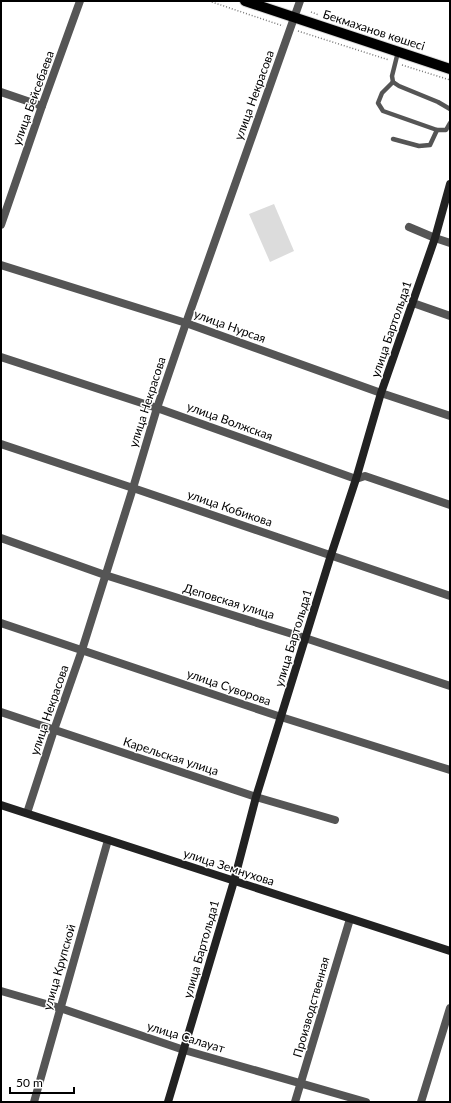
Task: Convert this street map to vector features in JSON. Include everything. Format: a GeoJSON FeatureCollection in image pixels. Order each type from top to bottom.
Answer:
{"type":"FeatureCollection","features":[{"type":"Feature","properties":{"kind":"main road","name":"Бекмаханов көшесі"},"geometry":{"type":"LineString","coordinates":[[245,1],[450,69]]}},
{"type":"Feature","properties":{"kind":"street","name":"улица Бейсебаева"},"geometry":{"type":"LineString","coordinates":[[1,225],[80,1]]}},
{"type":"Feature","properties":{"kind":"street","name":"улица Некрасова"},"geometry":{"type":"LineString","coordinates":[[27,813],[82,650],[157,408],[300,1]]}},
{"type":"Feature","properties":{"kind":"street"},"geometry":{"type":"LineString","coordinates":[[1,92],[42,106]]}},
{"type":"Feature","properties":{"kind":"street","name":"улица Бартольда1"},"geometry":{"type":"LineString","coordinates":[[168,1102],[234,881],[256,797],[382,393],[435,238],[450,184]]}},
{"type":"Feature","properties":{"kind":"street"},"geometry":{"type":"LineString","coordinates":[[409,227],[450,243]]}},
{"type":"Feature","properties":{"kind":"street","name":"улица Нурсая"},"geometry":{"type":"LineString","coordinates":[[1,265],[186,323],[450,416]]}},
{"type":"Feature","properties":{"kind":"street"},"geometry":{"type":"LineString","coordinates":[[413,303],[450,316]]}},
{"type":"Feature","properties":{"kind":"street","name":"улица Волжская"},"geometry":{"type":"LineString","coordinates":[[1,357],[157,408],[356,479],[365,476],[450,504]]}},
{"type":"Feature","properties":{"kind":"street","name":"улица Кобикова"},"geometry":{"type":"LineString","coordinates":[[1,444],[450,596]]}},
{"type":"Feature","properties":{"kind":"street","name":"Деповская улица"},"geometry":{"type":"LineString","coordinates":[[1,538],[105,575],[305,638],[450,686]]}},
{"type":"Feature","properties":{"kind":"street","name":"улица Суворова"},"geometry":{"type":"LineString","coordinates":[[1,622],[281,717],[450,770]]}},
{"type":"Feature","properties":{"kind":"street","name":"Карельская улица"},"geometry":{"type":"LineString","coordinates":[[1,712],[256,797],[335,820]]}},
{"type":"Feature","properties":{"kind":"street","name":"улица Земнухова"},"geometry":{"type":"LineString","coordinates":[[1,805],[450,951]]}},
{"type":"Feature","properties":{"kind":"street","name":"улица Крупской"},"geometry":{"type":"LineString","coordinates":[[34,1102],[108,840]]}},
{"type":"Feature","properties":{"kind":"street","name":"Производственная"},"geometry":{"type":"LineString","coordinates":[[295,1102],[350,919]]}},
{"type":"Feature","properties":{"kind":"street","name":"улица Салауат"},"geometry":{"type":"LineString","coordinates":[[1,991],[60,1008],[184,1050],[366,1102]]}},
{"type":"Feature","properties":{"kind":"street"},"geometry":{"type":"LineString","coordinates":[[421,1102],[450,1008]]}},
{"type":"Feature","properties":{"kind":"lane"},"geometry":{"type":"LineString","coordinates":[[398,52],[392,76],[393,82],[450,109]]}},
{"type":"Feature","properties":{"kind":"lane"},"geometry":{"type":"LineString","coordinates":[[393,82],[382,93],[378,103],[383,111],[438,130],[448,131],[450,123]]}},
{"type":"Feature","properties":{"kind":"lane"},"geometry":{"type":"LineString","coordinates":[[393,139],[419,146],[430,144],[438,130]]}},
{"type":"Feature","properties":{"kind":"path"},"geometry":{"type":"LineString","coordinates":[[209,1],[450,80]]}},
{"type":"Feature","properties":{"kind":"shaded area"},"geometry":{"type":"Polygon","coordinates":[[[274,204],[294,251],[270,262],[249,214],[274,204]]]}}]}
